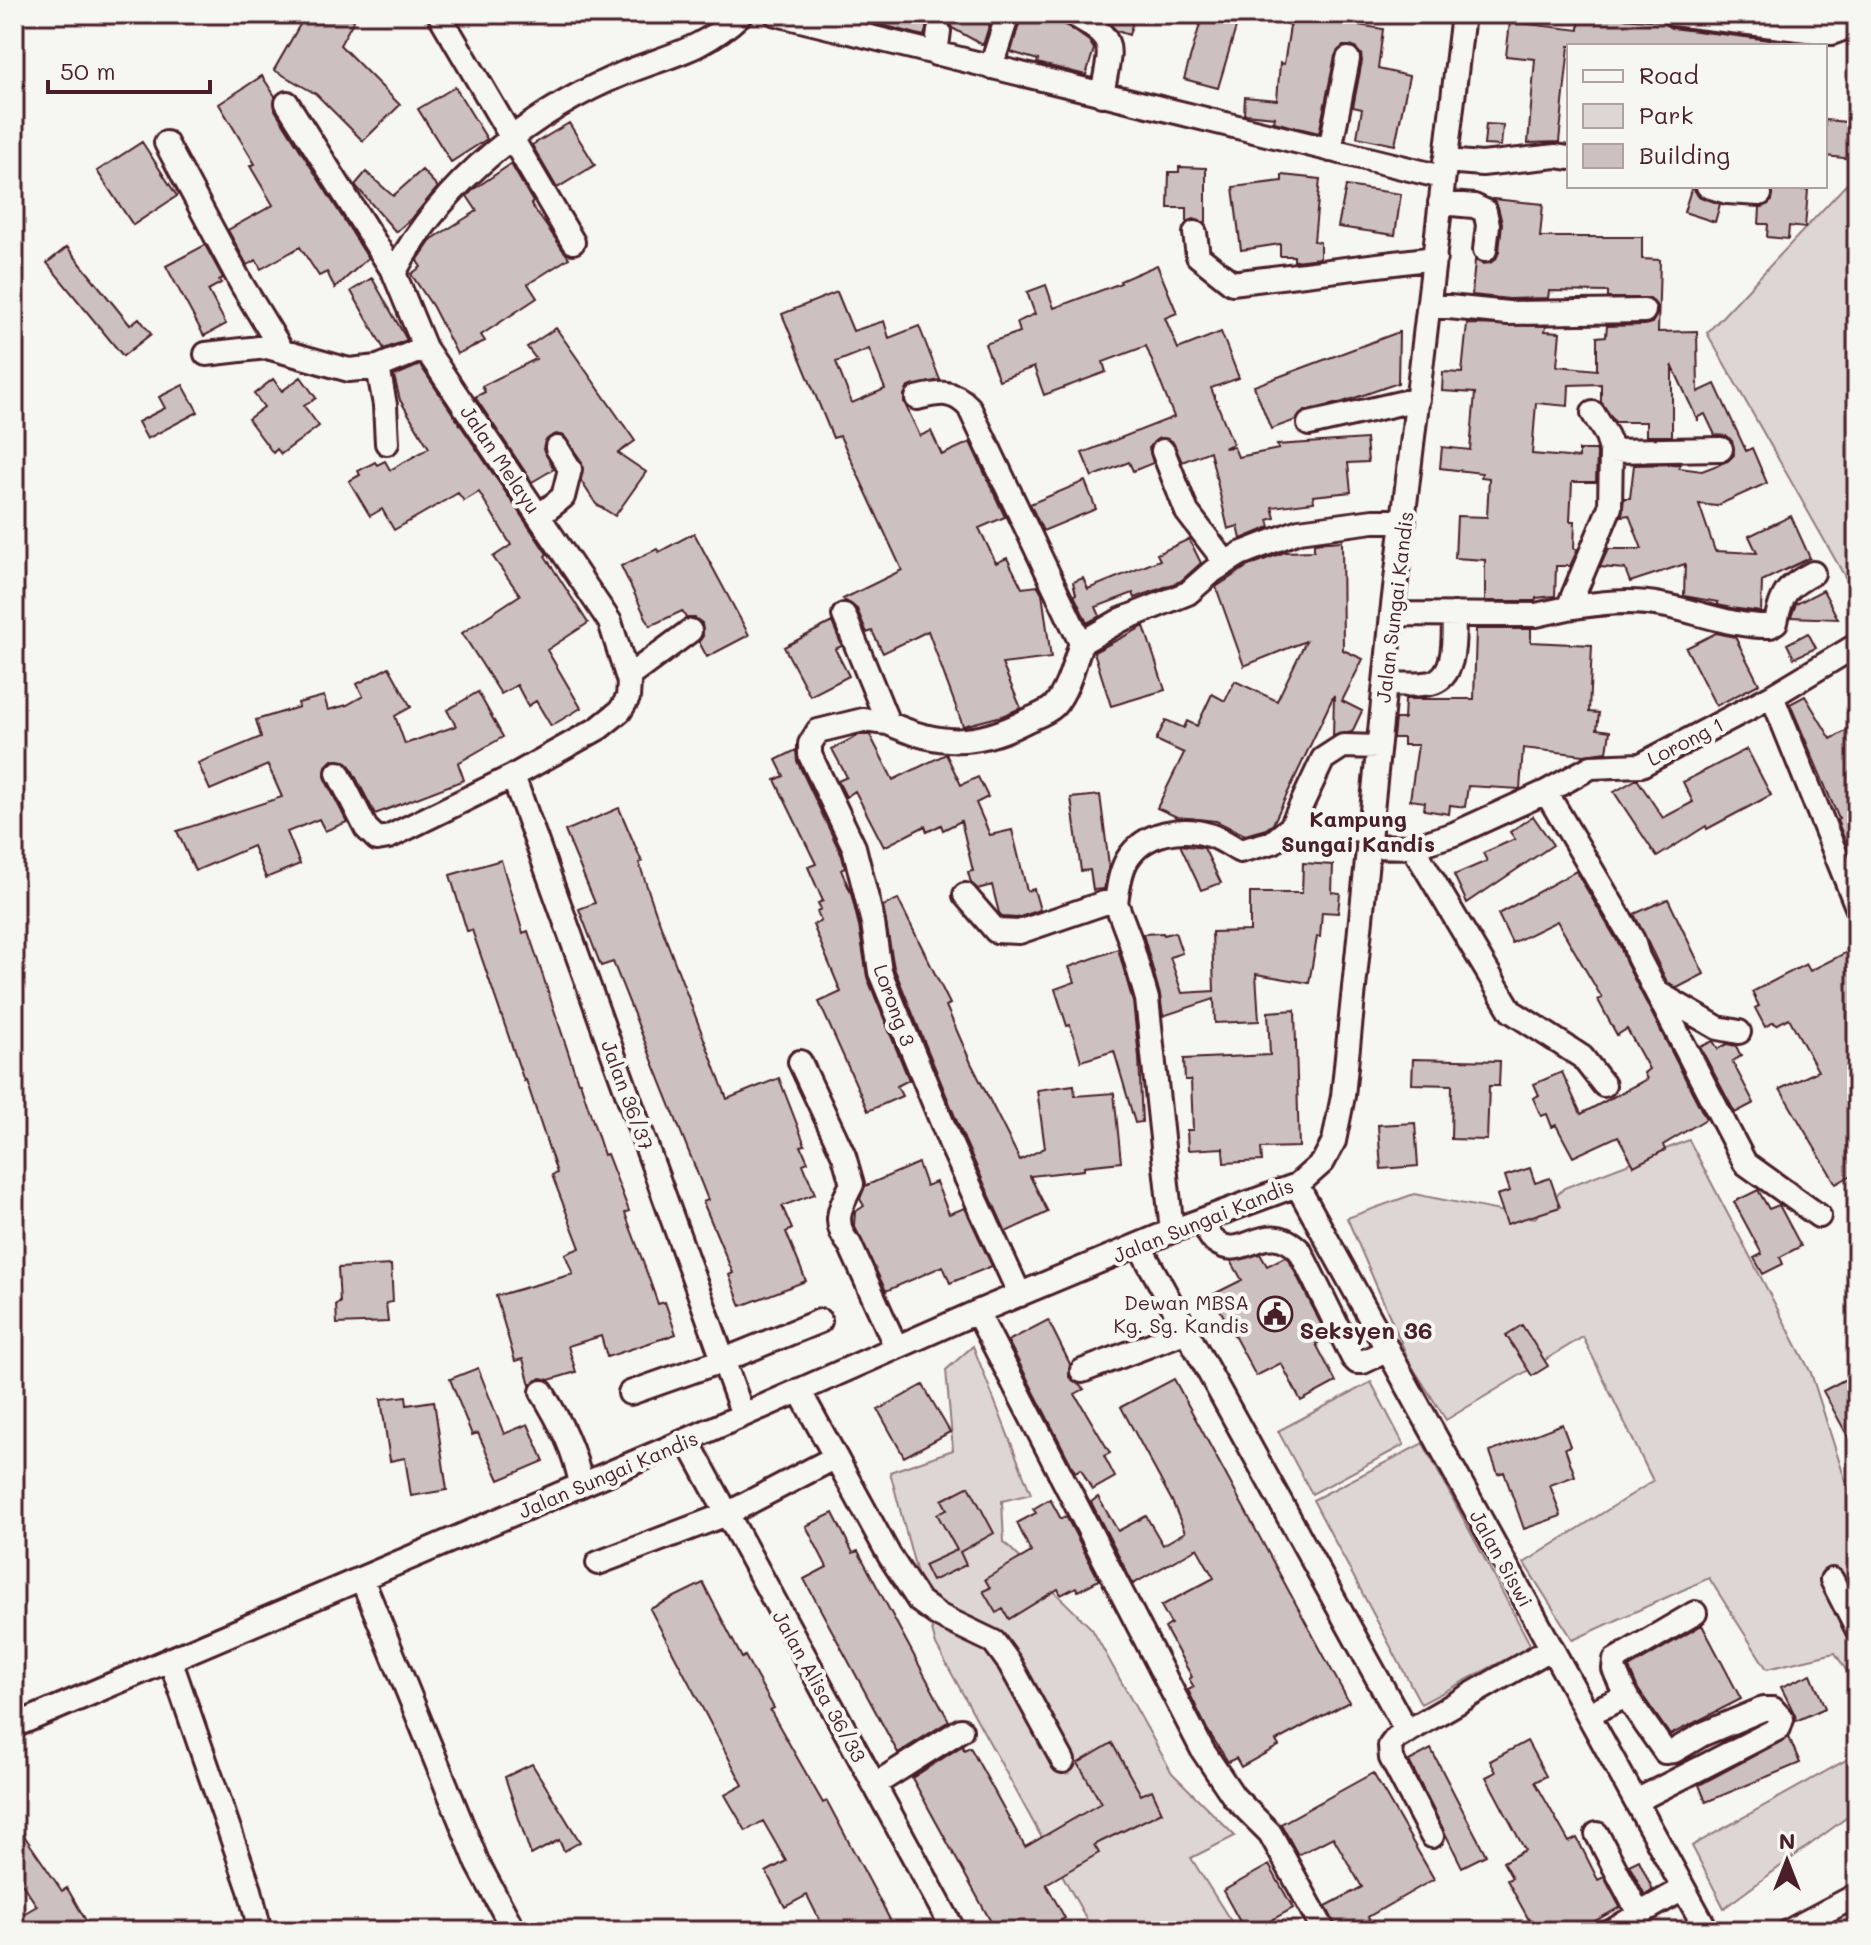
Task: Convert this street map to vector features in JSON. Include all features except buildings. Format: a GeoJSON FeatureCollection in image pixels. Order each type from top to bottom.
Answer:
{"type":"FeatureCollection","features":[{"type":"Feature","properties":{"kind":"street"},"geometry":{"type":"LineString","coordinates":[[439,14],[573,242]]}},
{"type":"Feature","properties":{"kind":"street"},"geometry":{"type":"LineString","coordinates":[[394,273],[409,245],[434,211],[512,138],[574,98],[627,72],[686,52],[720,34],[741,14]]}},
{"type":"Feature","properties":{"kind":"street"},"geometry":{"type":"LineString","coordinates":[[776,14],[1330,150],[1444,169],[1556,156],[1567,158]]}},
{"type":"Feature","properties":{"kind":"street"},"geometry":{"type":"LineString","coordinates":[[991,67],[1008,14]]}},
{"type":"Feature","properties":{"kind":"street"},"geometry":{"type":"LineString","coordinates":[[1072,14],[1103,33],[1110,47],[1102,95]]}},
{"type":"Feature","properties":{"kind":"street","name":"Jalan Sungai Kandis"},"geometry":{"type":"LineString","coordinates":[[14,1726],[687,1440],[977,1312],[1172,1231],[1297,1185],[1323,1162],[1334,1141],[1340,1111],[1392,614],[1463,14]]}},
{"type":"Feature","properties":{"kind":"street"},"geometry":{"type":"LineString","coordinates":[[1673,14],[1832,33],[1854,23]]}},
{"type":"Feature","properties":{"kind":"street"},"geometry":{"type":"LineString","coordinates":[[936,54],[939,31]]}},
{"type":"Feature","properties":{"kind":"street"},"geometry":{"type":"LineString","coordinates":[[1330,150],[1348,59]]}},
{"type":"Feature","properties":{"kind":"street","name":"Jalan Melayu"},"geometry":{"type":"LineString","coordinates":[[287,103],[394,273],[425,348],[610,622],[628,677]]}},
{"type":"Feature","properties":{"kind":"street"},"geometry":{"type":"LineString","coordinates":[[166,143],[242,285],[281,349]]}},
{"type":"Feature","properties":{"kind":"street"},"geometry":{"type":"LineString","coordinates":[[1714,188],[1760,194]]}},
{"type":"Feature","properties":{"kind":"street"},"geometry":{"type":"LineString","coordinates":[[1440,203],[1474,206],[1485,211],[1488,225],[1485,250]]}},
{"type":"Feature","properties":{"kind":"street"},"geometry":{"type":"LineString","coordinates":[[1195,233],[1198,256],[1232,283],[1435,258]]}},
{"type":"Feature","properties":{"kind":"street"},"geometry":{"type":"LineString","coordinates":[[378,247],[409,245]]}},
{"type":"Feature","properties":{"kind":"street"},"geometry":{"type":"LineString","coordinates":[[1429,305],[1508,313],[1644,311]]}},
{"type":"Feature","properties":{"kind":"street"},"geometry":{"type":"LineString","coordinates":[[206,354],[246,348],[281,349],[318,363],[349,370],[378,367],[425,348]]}},
{"type":"Feature","properties":{"kind":"street"},"geometry":{"type":"LineString","coordinates":[[378,367],[385,405],[387,443]]}},
{"type":"Feature","properties":{"kind":"street"},"geometry":{"type":"LineString","coordinates":[[917,398],[940,393],[959,397],[969,407],[1081,643],[1121,620],[1188,593],[1240,554],[1299,531],[1373,521],[1404,521]]}},
{"type":"Feature","properties":{"kind":"street"},"geometry":{"type":"LineString","coordinates":[[1309,424],[1418,399]]}},
{"type":"Feature","properties":{"kind":"street"},"geometry":{"type":"LineString","coordinates":[[1568,608],[1610,507],[1611,451],[1607,436],[1593,413]]}},
{"type":"Feature","properties":{"kind":"street"},"geometry":{"type":"LineString","coordinates":[[539,516],[563,497],[570,469],[557,448]]}},
{"type":"Feature","properties":{"kind":"street"},"geometry":{"type":"LineString","coordinates":[[1611,451],[1721,449]]}},
{"type":"Feature","properties":{"kind":"street"},"geometry":{"type":"LineString","coordinates":[[1163,451],[1187,512],[1226,563]]}},
{"type":"Feature","properties":{"kind":"street"},"geometry":{"type":"LineString","coordinates":[[1392,614],[1536,615],[1568,608],[1623,603],[1658,604],[1713,618],[1770,626],[1776,622],[1781,599],[1791,585],[1813,573]]}},
{"type":"Feature","properties":{"kind":"street"},"geometry":{"type":"LineString","coordinates":[[1385,684],[1432,683],[1449,668],[1454,614]]}},
{"type":"Feature","properties":{"kind":"street"},"geometry":{"type":"LineString","coordinates":[[844,615],[888,723]]}},
{"type":"Feature","properties":{"kind":"street"},"geometry":{"type":"LineString","coordinates":[[338,773],[366,828],[377,839],[389,837],[513,776],[599,728],[620,711],[628,698],[628,677],[690,631]]}},
{"type":"Feature","properties":{"kind":"street","name":"Lorong 3"},"geometry":{"type":"LineString","coordinates":[[1020,1295],[952,1147],[880,972],[873,923],[854,847],[810,755],[810,744],[818,731],[863,720],[888,723],[915,736],[945,742],[979,738],[1016,727],[1053,708],[1068,681],[1081,643]]}},
{"type":"Feature","properties":{"kind":"street","name":"Lorong 1"},"geometry":{"type":"LineString","coordinates":[[1291,827],[1413,847],[1454,834],[1546,792],[1591,767],[1641,765],[1772,696],[1857,645]]}},
{"type":"Feature","properties":{"kind":"street"},"geometry":{"type":"LineString","coordinates":[[1772,696],[1857,907]]}},
{"type":"Feature","properties":{"kind":"street"},"geometry":{"type":"LineString","coordinates":[[1172,1231],[1147,999],[1116,903],[1126,861],[1137,849],[1157,836],[1180,830],[1213,836],[1240,851],[1273,842],[1291,827],[1323,759],[1343,746],[1378,747]]}},
{"type":"Feature","properties":{"kind":"street","name":"Jalan 36/37"},"geometry":{"type":"LineString","coordinates":[[513,776],[743,1415]]}},
{"type":"Feature","properties":{"kind":"street"},"geometry":{"type":"LineString","coordinates":[[1546,792],[1633,940],[1745,1163],[1819,1216]]}},
{"type":"Feature","properties":{"kind":"street"},"geometry":{"type":"LineString","coordinates":[[1413,847],[1511,1011],[1582,1057],[1604,1085]]}},
{"type":"Feature","properties":{"kind":"street"},"geometry":{"type":"LineString","coordinates":[[965,895],[996,931],[1019,932],[1104,903],[1116,903]]}},
{"type":"Feature","properties":{"kind":"street"},"geometry":{"type":"LineString","coordinates":[[1657,992],[1718,1028],[1739,1032]]}},
{"type":"Feature","properties":{"kind":"street"},"geometry":{"type":"LineString","coordinates":[[800,1062],[844,1156],[852,1184],[839,1209],[841,1235],[850,1245],[896,1347]]}},
{"type":"Feature","properties":{"kind":"street","name":"Jalan Siswi"},"geometry":{"type":"LineString","coordinates":[[1297,1185],[1707,1931]]}},
{"type":"Feature","properties":{"kind":"street"},"geometry":{"type":"LineString","coordinates":[[1202,1220],[1213,1241],[1225,1246],[1236,1247],[1276,1236],[1288,1239],[1300,1251],[1353,1358],[1363,1362],[1388,1350]]}},
{"type":"Feature","properties":{"kind":"street"},"geometry":{"type":"LineString","coordinates":[[1139,1245],[1407,1732]]}},
{"type":"Feature","properties":{"kind":"street"},"geometry":{"type":"LineString","coordinates":[[977,1312],[1203,1751],[1234,1797],[1270,1833],[1324,1931]]}},
{"type":"Feature","properties":{"kind":"street"},"geometry":{"type":"LineString","coordinates":[[630,1393],[724,1360],[820,1321]]}},
{"type":"Feature","properties":{"kind":"street"},"geometry":{"type":"LineString","coordinates":[[1082,1371],[1187,1331]]}},
{"type":"Feature","properties":{"kind":"street"},"geometry":{"type":"LineString","coordinates":[[799,1390],[889,1555],[919,1601],[938,1615],[994,1642],[1010,1664],[1063,1761]]}},
{"type":"Feature","properties":{"kind":"street"},"geometry":{"type":"LineString","coordinates":[[542,1392],[569,1441],[581,1485]]}},
{"type":"Feature","properties":{"kind":"street","name":"Jalan Alisa 36/33"},"geometry":{"type":"LineString","coordinates":[[687,1440],[954,1931]]}},
{"type":"Feature","properties":{"kind":"street"},"geometry":{"type":"LineString","coordinates":[[598,1563],[727,1514],[834,1458]]}},
{"type":"Feature","properties":{"kind":"street"},"geometry":{"type":"LineString","coordinates":[[362,1579],[478,1864],[514,1931]]}},
{"type":"Feature","properties":{"kind":"street"},"geometry":{"type":"LineString","coordinates":[[1832,1580],[1857,1629]]}},
{"type":"Feature","properties":{"kind":"street"},"geometry":{"type":"LineString","coordinates":[[1636,1801],[1779,1728],[1782,1719],[1773,1709],[1763,1709],[1703,1734],[1674,1751],[1665,1752],[1626,1696],[1614,1669],[1615,1660],[1695,1613]]}},
{"type":"Feature","properties":{"kind":"street"},"geometry":{"type":"LineString","coordinates":[[1432,1836],[1391,1758],[1390,1746],[1396,1738],[1552,1648]]}},
{"type":"Feature","properties":{"kind":"street"},"geometry":{"type":"LineString","coordinates":[[170,1659],[250,1890],[260,1931]]}},
{"type":"Feature","properties":{"kind":"street"},"geometry":{"type":"LineString","coordinates":[[1588,1714],[1626,1696]]}},
{"type":"Feature","properties":{"kind":"street"},"geometry":{"type":"LineString","coordinates":[[874,1785],[961,1730]]}},
{"type":"Feature","properties":{"kind":"street"},"geometry":{"type":"LineString","coordinates":[[1597,1834],[1639,1914]]}},
{"type":"Feature","properties":{"kind":"street"},"geometry":{"type":"LineString","coordinates":[[1612,1931],[1683,1889]]}},
{"type":"Feature","properties":{"kind":"street"},"geometry":{"type":"LineString","coordinates":[[1789,1931],[1857,1895]]}},
{"type":"Feature","properties":{"kind":"green space"},"geometry":{"type":"Polygon","coordinates":[[[1857,173],[1857,598],[1707,333],[1857,173]]]}},
{"type":"Feature","properties":{"kind":"green space"},"geometry":{"type":"Polygon","coordinates":[[[1689,1140],[1811,1373],[1857,1517],[1857,1687],[1835,1653],[1767,1669],[1709,1578],[1573,1640],[1524,1563],[1653,1481],[1583,1337],[1446,1420],[1410,1363],[1347,1218],[1414,1194],[1535,1218],[1564,1188],[1689,1140]]]}},
{"type":"Feature","properties":{"kind":"green space"},"geometry":{"type":"Polygon","coordinates":[[[973,1346],[1031,1494],[1002,1501],[1004,1542],[1092,1629],[1172,1773],[1235,1836],[1191,1858],[1237,1931],[1093,1931],[936,1645],[890,1472],[953,1450],[946,1370],[973,1346]]]}},
{"type":"Feature","properties":{"kind":"green space"},"geometry":{"type":"Polygon","coordinates":[[[1371,1382],[1404,1445],[1312,1494],[1278,1431],[1371,1382]]]}},
{"type":"Feature","properties":{"kind":"green space"},"geometry":{"type":"Polygon","coordinates":[[[1423,1443],[1531,1646],[1421,1704],[1313,1500],[1423,1443]]]}},
{"type":"Feature","properties":{"kind":"green space"},"geometry":{"type":"Polygon","coordinates":[[[1857,1754],[1857,1810],[1724,1908],[1692,1846],[1857,1754]]]}},
{"type":"Feature","properties":{"kind":"place","name":"Dewan MBSA Kg. Sg. Kandis"},"geometry":{"type":"Point","coordinates":[1275,1314]}},
{"type":"Feature","properties":{"kind":"district","name":"Kampung Sungai Kandis"},"geometry":{"type":"Point","coordinates":[1358,830]}},
{"type":"Feature","properties":{"kind":"district","name":"Seksyen 36"},"geometry":{"type":"Point","coordinates":[1366,1329]}}]}
